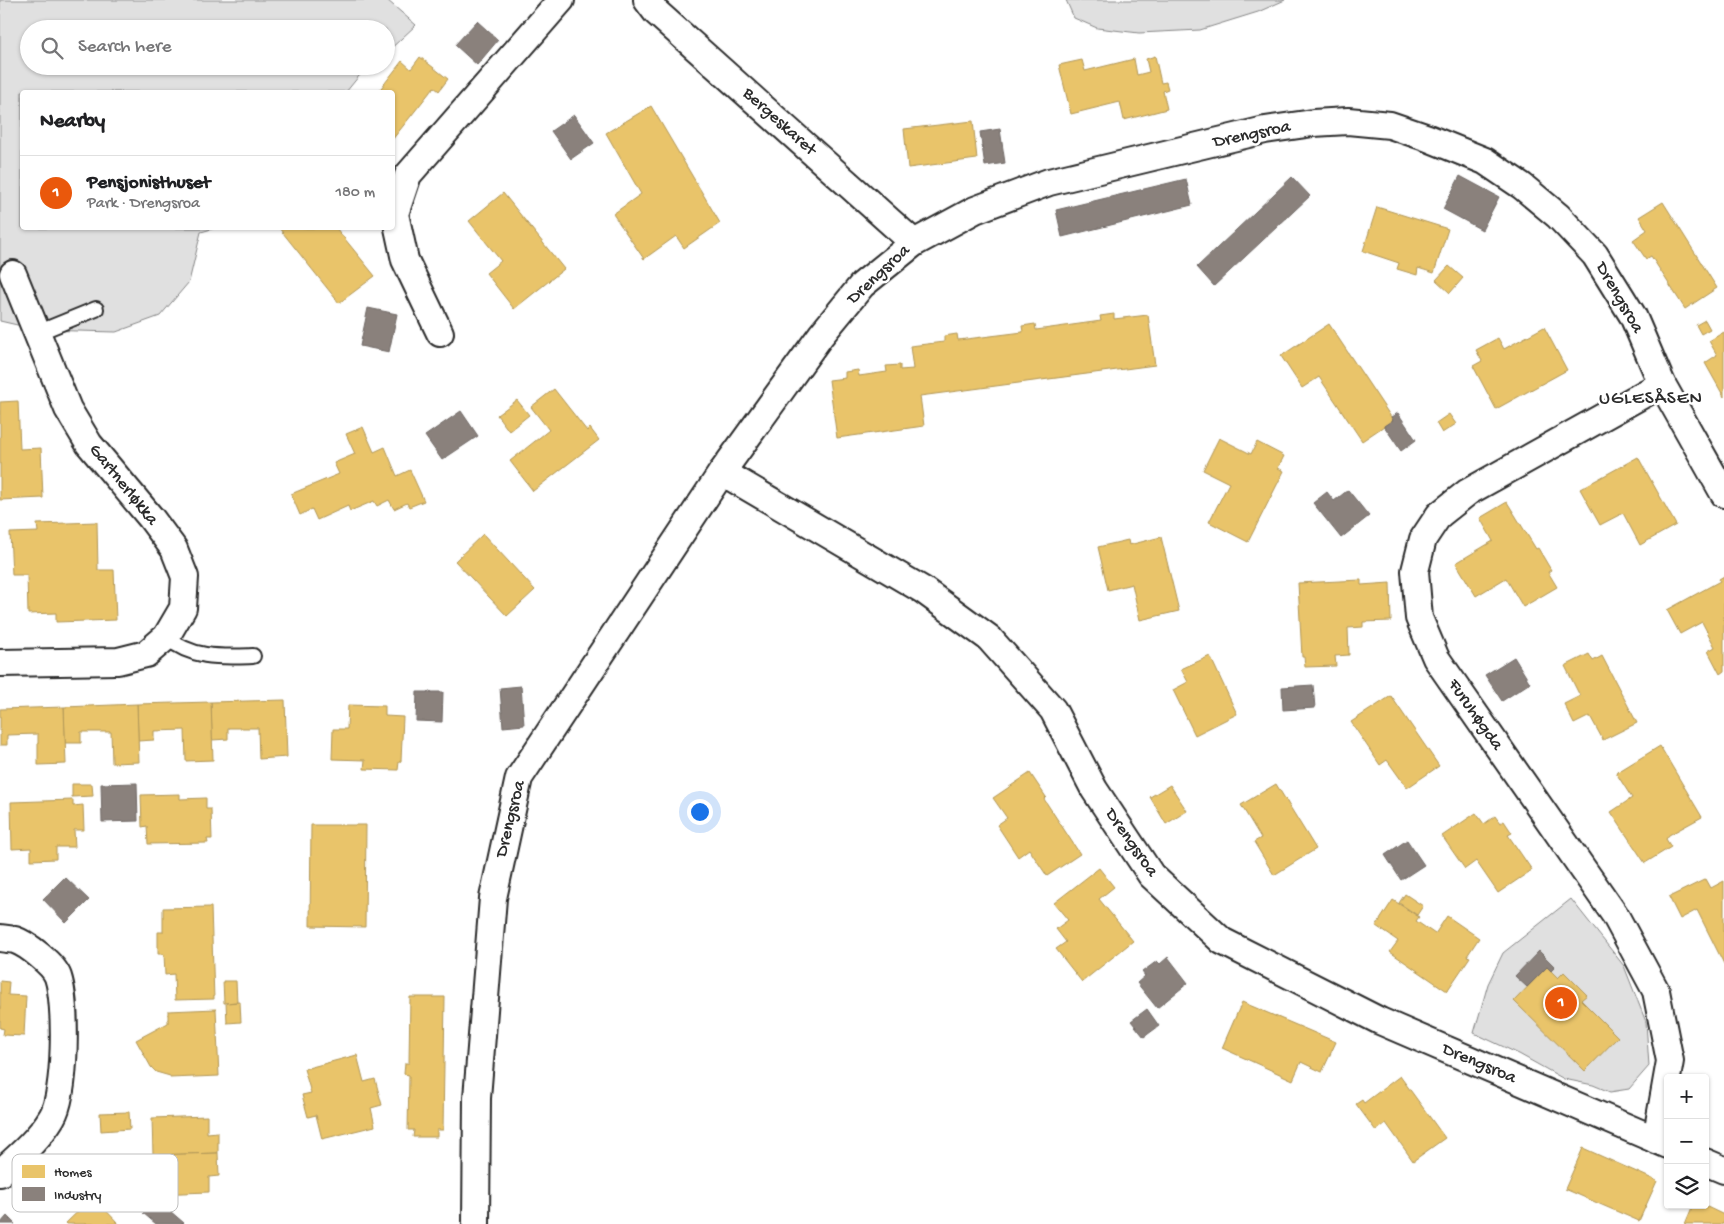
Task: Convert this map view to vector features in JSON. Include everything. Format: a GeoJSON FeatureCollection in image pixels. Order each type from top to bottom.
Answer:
{"type":"FeatureCollection","features":[{"type":"Feature","properties":{"kind":"street"},"geometry":{"type":"LineString","coordinates":[[440,333],[405,260],[395,214],[408,175],[561,0]]}},
{"type":"Feature","properties":{"kind":"street","name":"Bergeskaret"},"geometry":{"type":"LineString","coordinates":[[647,0],[656,12],[914,243]]}},
{"type":"Feature","properties":{"kind":"street","name":"Drengsroa"},"geometry":{"type":"LineString","coordinates":[[476,1224],[477,1098],[493,898],[519,778],[722,472],[821,335],[862,285],[914,243],[975,210],[1049,182],[1265,130],[1313,123],[1348,121],[1390,126],[1428,138],[1485,161],[1522,186],[1558,216],[1595,255],[1633,316],[1662,384],[1724,494]]}},
{"type":"Feature","properties":{"kind":"street","name":"Gartnerløkka"},"geometry":{"type":"LineString","coordinates":[[0,663],[118,660],[146,654],[166,638],[183,608],[185,576],[174,549],[151,518],[89,444],[68,409],[13,274]]}},
{"type":"Feature","properties":{"kind":"street","name":"Furuhøgda"},"geometry":{"type":"LineString","coordinates":[[1662,384],[1468,492],[1439,515],[1423,539],[1415,571],[1418,618],[1436,658],[1615,915],[1656,991],[1670,1061],[1662,1142]]}},
{"type":"Feature","properties":{"kind":"street","name":"Drengsroa"},"geometry":{"type":"LineString","coordinates":[[722,472],[923,590],[988,638],[1053,710],[1094,789],[1151,875],[1222,941],[1380,1021],[1662,1142]]}},
{"type":"Feature","properties":{"kind":"street"},"geometry":{"type":"LineString","coordinates":[[0,938],[16,940],[42,957],[58,976],[64,1016],[62,1090],[53,1116],[21,1154]]}},
{"type":"Feature","properties":{"kind":"street"},"geometry":{"type":"LineString","coordinates":[[0,1173],[12,1162]]}},
{"type":"Feature","properties":{"kind":"street"},"geometry":{"type":"LineString","coordinates":[[1709,1164],[1724,1170]]}},
{"type":"Feature","properties":{"kind":"lane"},"geometry":{"type":"LineString","coordinates":[[36,333],[96,309]]}},
{"type":"Feature","properties":{"kind":"lane"},"geometry":{"type":"LineString","coordinates":[[166,638],[177,647],[201,655],[226,657],[254,656]]}},
{"type":"Feature","properties":{"kind":"shaded area"},"geometry":{"type":"Polygon","coordinates":[[[0,0],[387,0],[416,25],[395,45],[395,20],[20,20],[20,75],[360,75],[348,90],[20,90],[20,230],[208,230],[201,232],[189,282],[160,316],[116,332],[39,330],[0,321],[0,0]]]}},
{"type":"Feature","properties":{"kind":"shaded area"},"geometry":{"type":"Polygon","coordinates":[[[1066,0],[1285,0],[1258,12],[1200,30],[1139,33],[1097,28],[1074,18],[1066,0]]]}},
{"type":"Feature","properties":{"kind":"shaded area"},"geometry":{"type":"Polygon","coordinates":[[[1571,899],[1624,966],[1646,1022],[1649,1066],[1629,1089],[1610,1092],[1593,1085],[1564,1079],[1519,1054],[1474,1033],[1488,984],[1503,953],[1571,899]]]}},
{"type":"Feature","properties":{"kind":"building: Homes"},"geometry":{"type":"Polygon","coordinates":[[[1155,56],[1161,83],[1166,82],[1168,89],[1163,91],[1167,109],[1124,120],[1120,102],[1071,114],[1059,65],[1082,60],[1085,71],[1134,59],[1137,75],[1149,72],[1146,59],[1155,56]]]}},
{"type":"Feature","properties":{"kind":"building: Homes"},"geometry":{"type":"Polygon","coordinates":[[[420,57],[448,79],[439,91],[434,87],[395,136],[395,90],[380,90],[391,75],[395,75],[395,70],[402,61],[411,69],[420,57]]]}},
{"type":"Feature","properties":{"kind":"building: Homes"},"geometry":{"type":"Polygon","coordinates":[[[651,106],[720,223],[684,248],[676,236],[644,259],[613,214],[641,194],[606,133],[651,106]]]}},
{"type":"Feature","properties":{"kind":"building: Homes"},"geometry":{"type":"Polygon","coordinates":[[[973,121],[977,159],[908,168],[904,129],[973,121]]]}},
{"type":"Feature","properties":{"kind":"building: Homes"},"geometry":{"type":"Polygon","coordinates":[[[503,193],[564,269],[514,309],[486,273],[501,261],[469,221],[503,193]]]}},
{"type":"Feature","properties":{"kind":"building: Homes"},"geometry":{"type":"Polygon","coordinates":[[[1663,202],[1717,288],[1685,309],[1651,256],[1646,259],[1633,240],[1647,230],[1639,217],[1663,202]]]}},
{"type":"Feature","properties":{"kind":"building: Homes"},"geometry":{"type":"Polygon","coordinates":[[[1377,207],[1448,229],[1434,273],[1418,268],[1417,275],[1397,269],[1399,263],[1363,251],[1377,207]]]}},
{"type":"Feature","properties":{"kind":"building: Homes"},"geometry":{"type":"Polygon","coordinates":[[[281,230],[338,230],[375,276],[339,303],[281,230]]]}},
{"type":"Feature","properties":{"kind":"building: Homes"},"geometry":{"type":"Polygon","coordinates":[[[1449,266],[1463,278],[1450,293],[1436,280],[1449,266]]]}},
{"type":"Feature","properties":{"kind":"building: Homes"},"geometry":{"type":"Polygon","coordinates":[[[1114,314],[1114,319],[1148,315],[1155,365],[920,396],[924,426],[837,438],[829,380],[845,378],[845,372],[858,370],[859,376],[887,372],[886,366],[900,365],[900,370],[913,369],[910,346],[944,342],[944,336],[957,334],[958,340],[1023,332],[1022,326],[1035,324],[1036,330],[1101,321],[1100,316],[1114,314]]]}},
{"type":"Feature","properties":{"kind":"building: Homes"},"geometry":{"type":"Polygon","coordinates":[[[1705,320],[1710,329],[1701,334],[1696,325],[1705,320]]]}},
{"type":"Feature","properties":{"kind":"building: Homes"},"geometry":{"type":"Polygon","coordinates":[[[1329,324],[1393,420],[1362,441],[1319,377],[1302,388],[1281,356],[1329,324]]]}},
{"type":"Feature","properties":{"kind":"building: Homes"},"geometry":{"type":"Polygon","coordinates":[[[1544,327],[1567,370],[1496,409],[1473,366],[1482,361],[1476,350],[1498,338],[1504,349],[1544,327]]]}},
{"type":"Feature","properties":{"kind":"building: Homes"},"geometry":{"type":"Polygon","coordinates":[[[1724,332],[1724,397],[1705,363],[1717,355],[1709,341],[1724,332]]]}},
{"type":"Feature","properties":{"kind":"building: Homes"},"geometry":{"type":"Polygon","coordinates":[[[554,389],[587,431],[590,428],[599,440],[533,491],[510,461],[549,430],[531,407],[554,389]]]}},
{"type":"Feature","properties":{"kind":"building: Homes"},"geometry":{"type":"Polygon","coordinates":[[[517,400],[529,415],[509,431],[497,415],[517,400]]]}},
{"type":"Feature","properties":{"kind":"building: Homes"},"geometry":{"type":"Polygon","coordinates":[[[18,401],[20,449],[41,448],[43,498],[0,500],[0,402],[18,401]]]}},
{"type":"Feature","properties":{"kind":"building: Homes"},"geometry":{"type":"Polygon","coordinates":[[[1449,414],[1456,424],[1442,433],[1436,423],[1449,414]]]}},
{"type":"Feature","properties":{"kind":"building: Homes"},"geometry":{"type":"Polygon","coordinates":[[[363,427],[374,452],[385,447],[397,476],[410,470],[424,501],[409,507],[407,503],[394,509],[389,500],[377,506],[374,501],[350,511],[348,506],[317,520],[312,509],[300,515],[291,494],[339,474],[334,463],[355,454],[346,434],[363,427]]]}},
{"type":"Feature","properties":{"kind":"building: Homes"},"geometry":{"type":"Polygon","coordinates":[[[1219,438],[1251,454],[1257,442],[1284,456],[1278,468],[1284,471],[1248,542],[1209,522],[1229,483],[1203,470],[1219,438]]]}},
{"type":"Feature","properties":{"kind":"building: Homes"},"geometry":{"type":"Polygon","coordinates":[[[1638,457],[1676,525],[1640,545],[1623,513],[1600,525],[1580,489],[1638,457]]]}},
{"type":"Feature","properties":{"kind":"building: Homes"},"geometry":{"type":"Polygon","coordinates":[[[1507,502],[1551,570],[1548,572],[1557,587],[1523,607],[1506,578],[1476,596],[1456,563],[1493,541],[1480,518],[1507,502]]]}},
{"type":"Feature","properties":{"kind":"building: Homes"},"geometry":{"type":"Polygon","coordinates":[[[97,522],[98,570],[114,570],[116,620],[56,622],[56,613],[28,614],[27,575],[12,575],[10,533],[38,532],[37,524],[97,522]]]}},
{"type":"Feature","properties":{"kind":"building: Homes"},"geometry":{"type":"Polygon","coordinates":[[[483,534],[535,590],[507,616],[455,561],[483,534]]]}},
{"type":"Feature","properties":{"kind":"building: Homes"},"geometry":{"type":"Polygon","coordinates":[[[1161,537],[1179,611],[1140,620],[1132,584],[1108,590],[1098,547],[1128,540],[1129,545],[1161,537]]]}},
{"type":"Feature","properties":{"kind":"building: Homes"},"geometry":{"type":"Polygon","coordinates":[[[1724,576],[1724,671],[1720,674],[1708,651],[1715,647],[1702,622],[1680,634],[1667,610],[1720,581],[1719,579],[1724,576]]]}},
{"type":"Feature","properties":{"kind":"building: Homes"},"geometry":{"type":"Polygon","coordinates":[[[1361,580],[1361,585],[1390,583],[1391,621],[1363,622],[1363,627],[1348,628],[1349,655],[1335,656],[1336,666],[1305,667],[1304,657],[1302,657],[1298,583],[1361,580]]]}},
{"type":"Feature","properties":{"kind":"building: Homes"},"geometry":{"type":"Polygon","coordinates":[[[1589,654],[1593,661],[1602,656],[1637,723],[1603,740],[1590,716],[1574,724],[1564,704],[1580,696],[1565,666],[1589,654]]]}},
{"type":"Feature","properties":{"kind":"building: Homes"},"geometry":{"type":"Polygon","coordinates":[[[1210,656],[1237,714],[1195,735],[1173,690],[1188,682],[1181,669],[1210,656]]]}},
{"type":"Feature","properties":{"kind":"building: Homes"},"geometry":{"type":"Polygon","coordinates":[[[1391,696],[1439,766],[1407,788],[1387,760],[1380,765],[1351,722],[1391,696]]]}},
{"type":"Feature","properties":{"kind":"building: Homes"},"geometry":{"type":"Polygon","coordinates":[[[285,700],[287,757],[259,759],[258,728],[228,728],[228,739],[212,740],[211,702],[285,700]]]}},
{"type":"Feature","properties":{"kind":"building: Homes"},"geometry":{"type":"Polygon","coordinates":[[[211,702],[213,760],[186,761],[185,730],[154,731],[154,740],[138,741],[137,704],[211,702]]]}},
{"type":"Feature","properties":{"kind":"building: Homes"},"geometry":{"type":"Polygon","coordinates":[[[137,704],[139,762],[112,763],[111,732],[81,732],[81,743],[65,743],[64,707],[137,704]]]}},
{"type":"Feature","properties":{"kind":"building: Homes"},"geometry":{"type":"Polygon","coordinates":[[[348,705],[385,706],[385,716],[403,717],[401,761],[399,762],[398,770],[364,769],[365,760],[332,759],[333,729],[347,729],[348,705]]]}},
{"type":"Feature","properties":{"kind":"building: Homes"},"geometry":{"type":"Polygon","coordinates":[[[64,707],[66,764],[38,765],[38,734],[7,735],[7,745],[0,745],[0,709],[64,707]]]}},
{"type":"Feature","properties":{"kind":"building: Homes"},"geometry":{"type":"Polygon","coordinates":[[[1660,746],[1702,817],[1669,835],[1666,839],[1671,847],[1645,863],[1611,812],[1632,798],[1616,773],[1660,746]]]}},
{"type":"Feature","properties":{"kind":"building: Homes"},"geometry":{"type":"Polygon","coordinates":[[[1030,773],[1046,797],[1044,799],[1080,854],[1047,876],[1029,849],[1018,857],[997,825],[1007,818],[993,798],[1030,773]]]}},
{"type":"Feature","properties":{"kind":"building: Homes"},"geometry":{"type":"Polygon","coordinates":[[[72,784],[92,784],[93,796],[72,797],[72,784]]]}},
{"type":"Feature","properties":{"kind":"building: Homes"},"geometry":{"type":"Polygon","coordinates":[[[1276,784],[1316,849],[1274,875],[1254,842],[1261,838],[1241,805],[1276,784]]]}},
{"type":"Feature","properties":{"kind":"building: Homes"},"geometry":{"type":"Polygon","coordinates":[[[1170,785],[1187,811],[1166,824],[1150,797],[1170,785]]]}},
{"type":"Feature","properties":{"kind":"building: Homes"},"geometry":{"type":"Polygon","coordinates":[[[180,794],[180,799],[206,798],[206,809],[211,809],[212,839],[207,839],[208,843],[148,844],[147,826],[142,827],[141,795],[180,794]]]}},
{"type":"Feature","properties":{"kind":"building: Homes"},"geometry":{"type":"Polygon","coordinates":[[[73,800],[73,806],[83,805],[84,830],[74,830],[75,847],[56,847],[56,859],[31,860],[31,848],[12,849],[11,802],[73,800]]]}},
{"type":"Feature","properties":{"kind":"building: Homes"},"geometry":{"type":"Polygon","coordinates":[[[1476,813],[1484,824],[1495,816],[1500,823],[1504,821],[1512,833],[1508,835],[1532,870],[1498,893],[1476,861],[1465,869],[1442,836],[1476,813]]]}},
{"type":"Feature","properties":{"kind":"building: Homes"},"geometry":{"type":"Polygon","coordinates":[[[311,825],[366,825],[365,927],[310,926],[311,825]]]}},
{"type":"Feature","properties":{"kind":"building: Homes"},"geometry":{"type":"Polygon","coordinates":[[[1099,868],[1114,887],[1099,899],[1133,941],[1082,982],[1056,949],[1066,942],[1056,929],[1068,920],[1054,903],[1099,868]]]}},
{"type":"Feature","properties":{"kind":"building: Homes"},"geometry":{"type":"Polygon","coordinates":[[[1706,879],[1711,888],[1724,881],[1724,964],[1697,910],[1680,919],[1669,897],[1706,879]]]}},
{"type":"Feature","properties":{"kind":"building: Homes"},"geometry":{"type":"Polygon","coordinates":[[[1405,894],[1423,906],[1417,915],[1399,903],[1405,894]]]}},
{"type":"Feature","properties":{"kind":"building: Homes"},"geometry":{"type":"Polygon","coordinates":[[[1393,900],[1419,917],[1416,921],[1435,934],[1447,916],[1479,938],[1467,956],[1470,957],[1447,991],[1390,952],[1398,941],[1376,926],[1393,900]]]}},
{"type":"Feature","properties":{"kind":"building: Homes"},"geometry":{"type":"Polygon","coordinates":[[[211,907],[214,999],[175,1000],[174,974],[165,975],[164,954],[158,954],[158,932],[163,932],[163,908],[211,907]]]}},
{"type":"Feature","properties":{"kind":"building: Homes"},"geometry":{"type":"Polygon","coordinates":[[[1547,967],[1558,978],[1564,972],[1587,995],[1581,1000],[1618,1037],[1585,1071],[1514,1001],[1547,967]]]}},
{"type":"Feature","properties":{"kind":"building: Homes"},"geometry":{"type":"Polygon","coordinates":[[[0,981],[9,982],[8,995],[26,996],[24,1036],[3,1035],[4,1029],[0,1028],[0,981]]]}},
{"type":"Feature","properties":{"kind":"building: Homes"},"geometry":{"type":"Polygon","coordinates":[[[223,981],[236,981],[237,1002],[224,1003],[223,981]]]}},
{"type":"Feature","properties":{"kind":"building: Homes"},"geometry":{"type":"Polygon","coordinates":[[[410,997],[445,997],[443,1130],[437,1130],[437,1137],[413,1137],[414,1130],[408,1130],[409,1075],[404,1074],[405,1063],[409,1063],[410,997]]]}},
{"type":"Feature","properties":{"kind":"building: Homes"},"geometry":{"type":"Polygon","coordinates":[[[240,1002],[241,1022],[227,1023],[226,1003],[240,1002]]]}},
{"type":"Feature","properties":{"kind":"building: Homes"},"geometry":{"type":"Polygon","coordinates":[[[1242,1002],[1336,1042],[1322,1072],[1301,1062],[1293,1080],[1222,1048],[1242,1002]]]}},
{"type":"Feature","properties":{"kind":"building: Homes"},"geometry":{"type":"Polygon","coordinates":[[[216,1009],[219,1076],[170,1078],[170,1076],[156,1072],[151,1067],[136,1040],[168,1023],[168,1011],[216,1009]]]}},
{"type":"Feature","properties":{"kind":"building: Homes"},"geometry":{"type":"Polygon","coordinates":[[[357,1055],[364,1082],[375,1079],[382,1105],[371,1108],[375,1126],[322,1139],[316,1115],[308,1117],[302,1095],[311,1093],[304,1069],[357,1055]]]}},
{"type":"Feature","properties":{"kind":"building: Homes"},"geometry":{"type":"Polygon","coordinates":[[[1400,1076],[1445,1138],[1413,1161],[1386,1123],[1376,1131],[1356,1104],[1362,1100],[1364,1103],[1400,1076]]]}},
{"type":"Feature","properties":{"kind":"building: Homes"},"geometry":{"type":"Polygon","coordinates":[[[129,1112],[130,1129],[101,1131],[100,1113],[129,1112]]]}},
{"type":"Feature","properties":{"kind":"building: Homes"},"geometry":{"type":"Polygon","coordinates":[[[207,1116],[207,1133],[218,1132],[218,1153],[153,1154],[152,1118],[207,1116]]]}},
{"type":"Feature","properties":{"kind":"building: Homes"},"geometry":{"type":"Polygon","coordinates":[[[1583,1148],[1657,1181],[1639,1221],[1565,1189],[1583,1148]]]}},
{"type":"Feature","properties":{"kind":"building: Homes"},"geometry":{"type":"Polygon","coordinates":[[[218,1153],[219,1176],[209,1177],[209,1192],[178,1193],[178,1154],[218,1153]]]}},
{"type":"Feature","properties":{"kind":"building: Homes"},"geometry":{"type":"Polygon","coordinates":[[[1709,1208],[1724,1215],[1724,1224],[1685,1224],[1691,1209],[1709,1208]]]}},
{"type":"Feature","properties":{"kind":"building: Homes"},"geometry":{"type":"Polygon","coordinates":[[[77,1212],[107,1212],[119,1224],[67,1224],[77,1212]]]}},
{"type":"Feature","properties":{"kind":"building: Industry"},"geometry":{"type":"Polygon","coordinates":[[[477,21],[498,40],[477,65],[455,45],[477,21]]]}},
{"type":"Feature","properties":{"kind":"building: Industry"},"geometry":{"type":"Polygon","coordinates":[[[574,115],[594,143],[571,159],[551,131],[574,115]]]}},
{"type":"Feature","properties":{"kind":"building: Industry"},"geometry":{"type":"Polygon","coordinates":[[[1000,129],[1005,163],[985,166],[980,132],[1000,129]]]}},
{"type":"Feature","properties":{"kind":"building: Industry"},"geometry":{"type":"Polygon","coordinates":[[[1460,176],[1499,197],[1482,230],[1443,209],[1460,176]]]}},
{"type":"Feature","properties":{"kind":"building: Industry"},"geometry":{"type":"Polygon","coordinates":[[[1292,177],[1310,196],[1214,286],[1197,267],[1292,177]]]}},
{"type":"Feature","properties":{"kind":"building: Industry"},"geometry":{"type":"Polygon","coordinates":[[[1186,179],[1192,205],[1062,237],[1056,210],[1186,179]]]}},
{"type":"Feature","properties":{"kind":"building: Industry"},"geometry":{"type":"Polygon","coordinates":[[[368,308],[397,314],[389,352],[360,346],[368,308]]]}},
{"type":"Feature","properties":{"kind":"building: Industry"},"geometry":{"type":"Polygon","coordinates":[[[461,411],[478,436],[442,460],[425,436],[461,411]]]}},
{"type":"Feature","properties":{"kind":"building: Industry"},"geometry":{"type":"Polygon","coordinates":[[[1398,413],[1416,440],[1401,451],[1384,426],[1393,420],[1391,417],[1398,413]]]}},
{"type":"Feature","properties":{"kind":"building: Industry"},"geometry":{"type":"Polygon","coordinates":[[[1348,490],[1369,516],[1341,538],[1313,503],[1327,492],[1334,501],[1348,490]]]}},
{"type":"Feature","properties":{"kind":"building: Industry"},"geometry":{"type":"Polygon","coordinates":[[[1514,657],[1530,683],[1502,701],[1485,675],[1514,657]]]}},
{"type":"Feature","properties":{"kind":"building: Industry"},"geometry":{"type":"Polygon","coordinates":[[[1313,685],[1315,708],[1283,710],[1282,687],[1313,685]]]}},
{"type":"Feature","properties":{"kind":"building: Industry"},"geometry":{"type":"Polygon","coordinates":[[[521,686],[524,725],[503,727],[500,688],[521,686]]]}},
{"type":"Feature","properties":{"kind":"building: Industry"},"geometry":{"type":"Polygon","coordinates":[[[417,692],[443,692],[442,722],[416,721],[417,692]]]}},
{"type":"Feature","properties":{"kind":"building: Industry"},"geometry":{"type":"Polygon","coordinates":[[[137,783],[138,821],[102,822],[101,784],[137,783]]]}},
{"type":"Feature","properties":{"kind":"building: Industry"},"geometry":{"type":"Polygon","coordinates":[[[1407,840],[1424,865],[1401,880],[1385,855],[1407,840]]]}},
{"type":"Feature","properties":{"kind":"building: Industry"},"geometry":{"type":"Polygon","coordinates":[[[65,877],[89,900],[66,923],[43,899],[65,877]]]}},
{"type":"Feature","properties":{"kind":"building: Industry"},"geometry":{"type":"Polygon","coordinates":[[[1539,951],[1555,967],[1551,971],[1547,967],[1527,987],[1515,976],[1539,951]]]}},
{"type":"Feature","properties":{"kind":"building: Industry"},"geometry":{"type":"Polygon","coordinates":[[[1168,957],[1188,983],[1157,1008],[1137,983],[1145,976],[1142,972],[1157,961],[1160,964],[1168,957]]]}},
{"type":"Feature","properties":{"kind":"building: Industry"},"geometry":{"type":"Polygon","coordinates":[[[1147,1009],[1159,1026],[1144,1037],[1131,1021],[1147,1009]]]}},
{"type":"Feature","properties":{"kind":"building: Industry"},"geometry":{"type":"Polygon","coordinates":[[[171,1212],[184,1223],[156,1224],[143,1213],[171,1212]]]}},
{"type":"Feature","properties":{"kind":"building: Industry"},"geometry":{"type":"Polygon","coordinates":[[[7,1216],[15,1224],[0,1224],[7,1216]]]}},
{"type":"Feature","properties":{"kind":"place","name":"Pensjonisthuset"},"geometry":{"type":"Point","coordinates":[1561,1003]}},
{"type":"Feature","properties":{"kind":"district","name":"UGLESÅSEN"},"geometry":{"type":"Point","coordinates":[1651,399]}}]}
